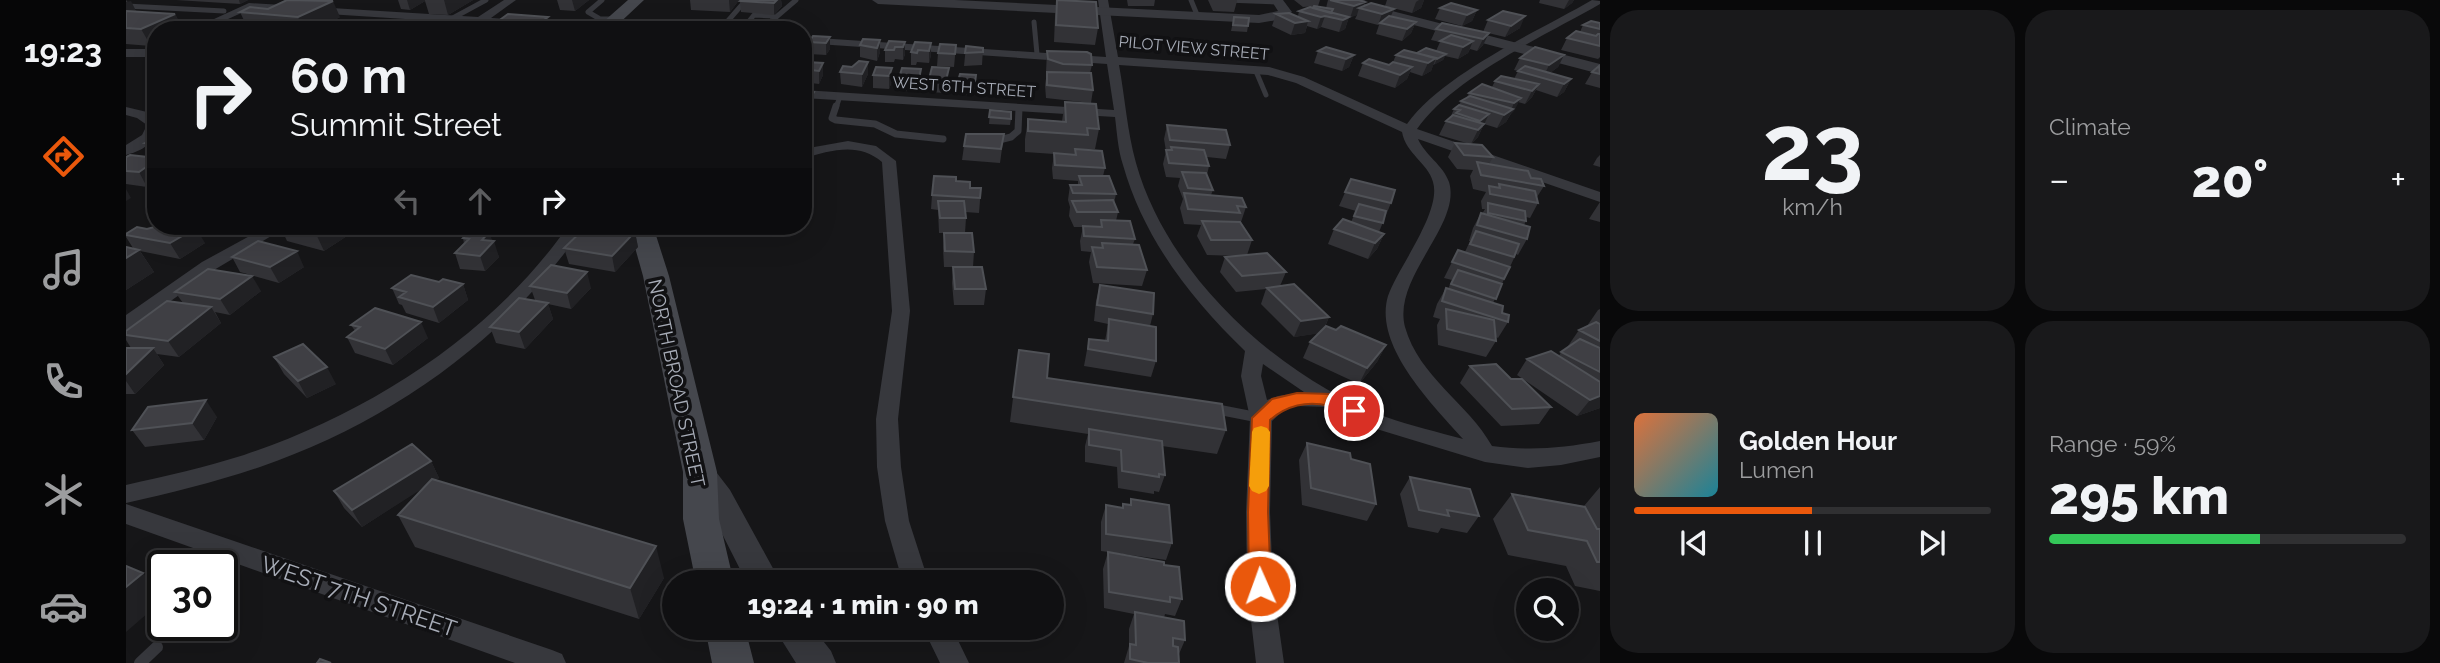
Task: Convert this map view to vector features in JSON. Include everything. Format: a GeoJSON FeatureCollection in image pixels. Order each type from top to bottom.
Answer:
{"type":"FeatureCollection","features":[{"type":"Feature","properties":{"kind":"main road"},"geometry":{"type":"LineString","coordinates":[[613,21],[637,0]]}},
{"type":"Feature","properties":{"kind":"main road","name":"NORTH BROAD STREET"},"geometry":{"type":"LineString","coordinates":[[644,235],[656,276],[700,472],[701,519],[712,570]]}},
{"type":"Feature","properties":{"kind":"main road"},"geometry":{"type":"LineString","coordinates":[[728,640],[733,663]]}},
{"type":"Feature","properties":{"kind":"street"},"geometry":{"type":"LineString","coordinates":[[480,20],[511,0]]}},
{"type":"Feature","properties":{"kind":"street"},"geometry":{"type":"LineString","coordinates":[[878,0],[1104,6],[1198,17],[1270,18],[1285,12],[1278,1]]}},
{"type":"Feature","properties":{"kind":"street"},"geometry":{"type":"LineString","coordinates":[[1334,0],[1600,69]]}},
{"type":"Feature","properties":{"kind":"street"},"geometry":{"type":"LineString","coordinates":[[1485,454],[1478,441],[1417,369],[1403,344],[1395,321],[1394,306],[1401,284],[1439,206],[1443,187],[1436,174],[1413,147],[1409,131],[1418,114],[1440,98],[1499,58],[1595,2]]}},
{"type":"Feature","properties":{"kind":"street"},"geometry":{"type":"LineString","coordinates":[[215,21],[254,4],[501,21]]}},
{"type":"Feature","properties":{"kind":"street"},"geometry":{"type":"LineString","coordinates":[[1104,6],[1129,163],[1149,218],[1191,283],[1255,350],[1331,400],[1378,422],[1485,454],[1528,459],[1561,457],[1600,449]]}},
{"type":"Feature","properties":{"kind":"street","name":"PILOT VIEW STREET"},"geometry":{"type":"LineString","coordinates":[[812,41],[1074,54],[1255,69],[1300,80],[1409,131],[1600,197]]}},
{"type":"Feature","properties":{"kind":"street"},"geometry":{"type":"LineString","coordinates":[[126,53],[147,51]]}},
{"type":"Feature","properties":{"kind":"street","name":"WEST 6TH STREET"},"geometry":{"type":"LineString","coordinates":[[812,94],[1123,114]]}},
{"type":"Feature","properties":{"kind":"street"},"geometry":{"type":"LineString","coordinates":[[126,111],[147,119]]}},
{"type":"Feature","properties":{"kind":"street"},"geometry":{"type":"LineString","coordinates":[[126,151],[147,138]]}},
{"type":"Feature","properties":{"kind":"street"},"geometry":{"type":"LineString","coordinates":[[812,151],[855,146],[874,150],[889,161],[901,311],[887,419],[889,467],[897,521],[912,570]]}},
{"type":"Feature","properties":{"kind":"street"},"geometry":{"type":"LineString","coordinates":[[126,324],[208,266],[264,235]]}},
{"type":"Feature","properties":{"kind":"street"},"geometry":{"type":"LineString","coordinates":[[126,494],[256,459],[305,440],[391,395],[442,360],[516,301],[535,281],[569,235]]}},
{"type":"Feature","properties":{"kind":"street"},"geometry":{"type":"LineString","coordinates":[[1255,350],[1251,376],[1261,418],[1258,512],[1260,586],[1270,663]]}},
{"type":"Feature","properties":{"kind":"street"},"geometry":{"type":"LineString","coordinates":[[1261,418],[1278,403],[1297,399],[1331,400]]}},
{"type":"Feature","properties":{"kind":"street"},"geometry":{"type":"LineString","coordinates":[[700,472],[719,498],[757,570]]}},
{"type":"Feature","properties":{"kind":"street","name":"WEST 7TH STREET"},"geometry":{"type":"LineString","coordinates":[[126,514],[552,663]]}},
{"type":"Feature","properties":{"kind":"street"},"geometry":{"type":"LineString","coordinates":[[800,640],[818,663]]}},
{"type":"Feature","properties":{"kind":"street"},"geometry":{"type":"LineString","coordinates":[[943,640],[955,663]]}},
{"type":"Feature","properties":{"kind":"lane"},"geometry":{"type":"LineString","coordinates":[[451,19],[486,0]]}},
{"type":"Feature","properties":{"kind":"lane"},"geometry":{"type":"LineString","coordinates":[[602,0],[588,12],[602,21]]}},
{"type":"Feature","properties":{"kind":"lane"},"geometry":{"type":"LineString","coordinates":[[728,21],[747,0]]}},
{"type":"Feature","properties":{"kind":"lane"},"geometry":{"type":"LineString","coordinates":[[749,21],[754,15],[780,14],[796,0]]}},
{"type":"Feature","properties":{"kind":"lane"},"geometry":{"type":"LineString","coordinates":[[1191,0],[1198,17]]}},
{"type":"Feature","properties":{"kind":"lane"},"geometry":{"type":"LineString","coordinates":[[1226,0],[1278,1]]}},
{"type":"Feature","properties":{"kind":"lane"},"geometry":{"type":"LineString","coordinates":[[126,6],[224,11]]}},
{"type":"Feature","properties":{"kind":"lane"},"geometry":{"type":"LineString","coordinates":[[769,21],[774,16]]}},
{"type":"Feature","properties":{"kind":"lane"},"geometry":{"type":"LineString","coordinates":[[1034,22],[1037,54]]}},
{"type":"Feature","properties":{"kind":"lane"},"geometry":{"type":"LineString","coordinates":[[1255,69],[1266,95]]}},
{"type":"Feature","properties":{"kind":"lane"},"geometry":{"type":"LineString","coordinates":[[840,96],[832,118],[836,120],[875,124],[896,134],[943,139]]}},
{"type":"Feature","properties":{"kind":"lane"},"geometry":{"type":"LineString","coordinates":[[999,140],[1011,137],[1018,131],[1019,108]]}},
{"type":"Feature","properties":{"kind":"lane"},"geometry":{"type":"LineString","coordinates":[[1199,407],[1261,418]]}},
{"type":"Feature","properties":{"kind":"lane"},"geometry":{"type":"LineString","coordinates":[[139,663],[157,647]]}},
{"type":"Feature","properties":{"kind":"building"},"geometry":{"type":"Polygon","coordinates":[[[287,0],[333,1],[298,17],[240,12],[250,7],[268,9],[287,0]]]}},
{"type":"Feature","properties":{"kind":"building"},"geometry":{"type":"Polygon","coordinates":[[[741,0],[777,0],[774,3],[741,0]]]}},
{"type":"Feature","properties":{"kind":"building"},"geometry":{"type":"Polygon","coordinates":[[[1057,0],[1096,2],[1098,28],[1056,25],[1057,0]]]}},
{"type":"Feature","properties":{"kind":"building"},"geometry":{"type":"Polygon","coordinates":[[[1330,0],[1359,0],[1365,2],[1354,6],[1330,0]]]}},
{"type":"Feature","properties":{"kind":"building"},"geometry":{"type":"Polygon","coordinates":[[[1371,3],[1394,9],[1382,14],[1359,8],[1371,3]]]}},
{"type":"Feature","properties":{"kind":"building"},"geometry":{"type":"Polygon","coordinates":[[[1451,3],[1477,10],[1467,15],[1440,8],[1451,3]]]}},
{"type":"Feature","properties":{"kind":"building"},"geometry":{"type":"Polygon","coordinates":[[[1310,7],[1349,17],[1343,20],[1299,11],[1310,7]]]}},
{"type":"Feature","properties":{"kind":"building"},"geometry":{"type":"Polygon","coordinates":[[[1313,8],[1333,9],[1331,13],[1313,8]]]}},
{"type":"Feature","properties":{"kind":"building"},"geometry":{"type":"Polygon","coordinates":[[[126,11],[175,14],[159,21],[147,21],[147,26],[141,29],[126,28],[126,11]]]}},
{"type":"Feature","properties":{"kind":"building"},"geometry":{"type":"Polygon","coordinates":[[[1503,11],[1525,16],[1511,26],[1488,20],[1503,11]]]}},
{"type":"Feature","properties":{"kind":"building"},"geometry":{"type":"Polygon","coordinates":[[[1289,13],[1308,21],[1295,23],[1276,14],[1289,13]]]}},
{"type":"Feature","properties":{"kind":"building"},"geometry":{"type":"Polygon","coordinates":[[[508,14],[548,17],[542,21],[498,21],[508,14]]]}},
{"type":"Feature","properties":{"kind":"building"},"geometry":{"type":"Polygon","coordinates":[[[1389,16],[1416,22],[1407,29],[1380,23],[1389,16]]]}},
{"type":"Feature","properties":{"kind":"building"},"geometry":{"type":"Polygon","coordinates":[[[1234,17],[1249,18],[1248,26],[1233,25],[1234,17]]]}},
{"type":"Feature","properties":{"kind":"building"},"geometry":{"type":"Polygon","coordinates":[[[1591,21],[1600,23],[1600,29],[1583,25],[1591,21]]]}},
{"type":"Feature","properties":{"kind":"building"},"geometry":{"type":"Polygon","coordinates":[[[1442,23],[1489,33],[1483,39],[1436,29],[1442,23]]]}},
{"type":"Feature","properties":{"kind":"building"},"geometry":{"type":"Polygon","coordinates":[[[1576,31],[1596,36],[1600,34],[1600,46],[1567,38],[1576,31]]]}},
{"type":"Feature","properties":{"kind":"building"},"geometry":{"type":"Polygon","coordinates":[[[1451,35],[1473,41],[1463,47],[1440,41],[1451,35]]]}},
{"type":"Feature","properties":{"kind":"building"},"geometry":{"type":"Polygon","coordinates":[[[830,37],[826,43],[812,42],[812,38],[830,37]]]}},
{"type":"Feature","properties":{"kind":"building"},"geometry":{"type":"Polygon","coordinates":[[[863,39],[880,40],[877,48],[860,45],[863,39]]]}},
{"type":"Feature","properties":{"kind":"building"},"geometry":{"type":"Polygon","coordinates":[[[889,41],[905,42],[903,47],[885,50],[889,41]]]}},
{"type":"Feature","properties":{"kind":"building"},"geometry":{"type":"Polygon","coordinates":[[[915,42],[931,43],[929,51],[911,52],[915,42]]]}},
{"type":"Feature","properties":{"kind":"building"},"geometry":{"type":"Polygon","coordinates":[[[940,44],[956,45],[955,54],[938,53],[940,44]]]}},
{"type":"Feature","properties":{"kind":"building"},"geometry":{"type":"Polygon","coordinates":[[[966,46],[983,48],[983,52],[965,53],[966,46]]]}},
{"type":"Feature","properties":{"kind":"building"},"geometry":{"type":"Polygon","coordinates":[[[1326,47],[1354,55],[1346,59],[1318,51],[1326,47]]]}},
{"type":"Feature","properties":{"kind":"building"},"geometry":{"type":"Polygon","coordinates":[[[1535,47],[1564,55],[1549,65],[1520,58],[1535,47]]]}},
{"type":"Feature","properties":{"kind":"building"},"geometry":{"type":"Polygon","coordinates":[[[1426,48],[1446,54],[1437,59],[1417,53],[1426,48]]]}},
{"type":"Feature","properties":{"kind":"building"},"geometry":{"type":"Polygon","coordinates":[[[1404,50],[1436,58],[1428,63],[1396,55],[1404,50]]]}},
{"type":"Feature","properties":{"kind":"building"},"geometry":{"type":"Polygon","coordinates":[[[1047,51],[1087,52],[1091,54],[1092,65],[1063,64],[1048,59],[1047,51]]]}},
{"type":"Feature","properties":{"kind":"building"},"geometry":{"type":"Polygon","coordinates":[[[1369,59],[1389,65],[1393,62],[1412,67],[1400,75],[1363,63],[1369,59]]]}},
{"type":"Feature","properties":{"kind":"building"},"geometry":{"type":"Polygon","coordinates":[[[859,61],[868,62],[862,74],[840,72],[843,66],[852,67],[859,61]]]}},
{"type":"Feature","properties":{"kind":"building"},"geometry":{"type":"Polygon","coordinates":[[[812,62],[823,63],[819,71],[812,70],[812,62]]]}},
{"type":"Feature","properties":{"kind":"building"},"geometry":{"type":"Polygon","coordinates":[[[1525,66],[1571,79],[1564,84],[1518,71],[1525,66]]]}},
{"type":"Feature","properties":{"kind":"building"},"geometry":{"type":"Polygon","coordinates":[[[1599,66],[1600,74],[1592,72],[1599,66]]]}},
{"type":"Feature","properties":{"kind":"building"},"geometry":{"type":"Polygon","coordinates":[[[876,67],[892,68],[889,76],[873,75],[876,67]]]}},
{"type":"Feature","properties":{"kind":"building"},"geometry":{"type":"Polygon","coordinates":[[[932,67],[949,68],[946,80],[929,79],[932,67]]]}},
{"type":"Feature","properties":{"kind":"building"},"geometry":{"type":"Polygon","coordinates":[[[902,68],[921,69],[919,79],[899,78],[902,68]]]}},
{"type":"Feature","properties":{"kind":"building"},"geometry":{"type":"Polygon","coordinates":[[[1047,72],[1091,73],[1093,90],[1047,85],[1047,72]]]}},
{"type":"Feature","properties":{"kind":"building"},"geometry":{"type":"Polygon","coordinates":[[[960,74],[976,75],[975,83],[958,81],[960,74]]]}},
{"type":"Feature","properties":{"kind":"building"},"geometry":{"type":"Polygon","coordinates":[[[1501,76],[1539,84],[1532,91],[1495,81],[1501,76]]]}},
{"type":"Feature","properties":{"kind":"building"},"geometry":{"type":"Polygon","coordinates":[[[1482,84],[1521,98],[1514,103],[1469,93],[1482,84]]]}},
{"type":"Feature","properties":{"kind":"building"},"geometry":{"type":"Polygon","coordinates":[[[1470,96],[1513,109],[1504,115],[1461,101],[1470,96]]]}},
{"type":"Feature","properties":{"kind":"building"},"geometry":{"type":"Polygon","coordinates":[[[1065,102],[1096,104],[1099,129],[1087,128],[1088,135],[1028,131],[1028,119],[1066,122],[1065,102]]]}},
{"type":"Feature","properties":{"kind":"building"},"geometry":{"type":"Polygon","coordinates":[[[1459,105],[1489,114],[1480,121],[1456,113],[1460,110],[1454,109],[1459,105]]]}},
{"type":"Feature","properties":{"kind":"building"},"geometry":{"type":"Polygon","coordinates":[[[990,110],[1011,112],[1011,119],[989,117],[990,110]]]}},
{"type":"Feature","properties":{"kind":"building"},"geometry":{"type":"Polygon","coordinates":[[[1453,115],[1484,124],[1478,130],[1446,121],[1453,115]]]}},
{"type":"Feature","properties":{"kind":"building"},"geometry":{"type":"Polygon","coordinates":[[[1167,125],[1226,130],[1230,145],[1170,140],[1167,125]]]}},
{"type":"Feature","properties":{"kind":"building"},"geometry":{"type":"Polygon","coordinates":[[[966,134],[1004,134],[1001,149],[964,146],[966,134]]]}},
{"type":"Feature","properties":{"kind":"building"},"geometry":{"type":"Polygon","coordinates":[[[1455,143],[1482,145],[1493,157],[1464,155],[1455,143]]]}},
{"type":"Feature","properties":{"kind":"building"},"geometry":{"type":"Polygon","coordinates":[[[1171,147],[1204,150],[1209,166],[1169,163],[1166,150],[1172,150],[1171,147]]]}},
{"type":"Feature","properties":{"kind":"building"},"geometry":{"type":"Polygon","coordinates":[[[1075,149],[1102,151],[1105,168],[1055,165],[1054,153],[1076,155],[1075,149]]]}},
{"type":"Feature","properties":{"kind":"building"},"geometry":{"type":"Polygon","coordinates":[[[126,157],[147,157],[147,166],[139,172],[126,171],[126,157]]]}},
{"type":"Feature","properties":{"kind":"building"},"geometry":{"type":"Polygon","coordinates":[[[1477,162],[1528,171],[1531,178],[1541,179],[1544,186],[1481,175],[1477,162]]]}},
{"type":"Feature","properties":{"kind":"building"},"geometry":{"type":"Polygon","coordinates":[[[1182,172],[1206,173],[1213,190],[1188,188],[1182,172]]]}},
{"type":"Feature","properties":{"kind":"building"},"geometry":{"type":"Polygon","coordinates":[[[934,176],[956,177],[956,181],[970,182],[970,188],[981,188],[980,198],[932,195],[934,176]]]}},
{"type":"Feature","properties":{"kind":"building"},"geometry":{"type":"Polygon","coordinates":[[[1079,176],[1109,176],[1116,194],[1073,193],[1070,185],[1082,185],[1079,176]]]}},
{"type":"Feature","properties":{"kind":"building"},"geometry":{"type":"Polygon","coordinates":[[[1351,179],[1395,190],[1391,203],[1345,192],[1351,179]]]}},
{"type":"Feature","properties":{"kind":"building"},"geometry":{"type":"Polygon","coordinates":[[[1499,184],[1535,191],[1538,203],[1490,194],[1489,186],[1500,188],[1499,184]]]}},
{"type":"Feature","properties":{"kind":"building"},"geometry":{"type":"Polygon","coordinates":[[[1184,193],[1242,198],[1246,207],[1237,206],[1240,213],[1188,209],[1184,193]]]}},
{"type":"Feature","properties":{"kind":"building"},"geometry":{"type":"Polygon","coordinates":[[[1113,200],[1118,212],[1077,212],[1072,201],[1113,200]]]}},
{"type":"Feature","properties":{"kind":"building"},"geometry":{"type":"Polygon","coordinates":[[[938,201],[964,201],[966,218],[940,218],[938,201]]]}},
{"type":"Feature","properties":{"kind":"building"},"geometry":{"type":"Polygon","coordinates":[[[1488,203],[1525,211],[1526,221],[1488,213],[1488,203]]]}},
{"type":"Feature","properties":{"kind":"building"},"geometry":{"type":"Polygon","coordinates":[[[1359,204],[1386,211],[1383,223],[1354,216],[1359,204]]]}},
{"type":"Feature","properties":{"kind":"building"},"geometry":{"type":"Polygon","coordinates":[[[1481,213],[1530,227],[1527,239],[1477,225],[1481,213]]]}},
{"type":"Feature","properties":{"kind":"building"},"geometry":{"type":"Polygon","coordinates":[[[1343,219],[1384,234],[1375,243],[1334,229],[1343,219]]]}},
{"type":"Feature","properties":{"kind":"building"},"geometry":{"type":"Polygon","coordinates":[[[1101,220],[1130,221],[1135,239],[1084,236],[1083,226],[1102,227],[1101,220]]]}},
{"type":"Feature","properties":{"kind":"building"},"geometry":{"type":"Polygon","coordinates":[[[1202,221],[1240,222],[1252,240],[1211,240],[1202,221]]]}},
{"type":"Feature","properties":{"kind":"building"},"geometry":{"type":"Polygon","coordinates":[[[137,227],[147,229],[147,235],[184,235],[170,243],[126,235],[137,227]]]}},
{"type":"Feature","properties":{"kind":"building"},"geometry":{"type":"Polygon","coordinates":[[[1476,231],[1519,244],[1514,257],[1470,244],[1476,231]]]}},
{"type":"Feature","properties":{"kind":"building"},"geometry":{"type":"Polygon","coordinates":[[[944,233],[972,233],[974,252],[945,251],[944,233]]]}},
{"type":"Feature","properties":{"kind":"building"},"geometry":{"type":"Polygon","coordinates":[[[466,235],[486,235],[482,240],[494,241],[480,256],[455,253],[469,239],[463,238],[466,235]]]}},
{"type":"Feature","properties":{"kind":"building"},"geometry":{"type":"Polygon","coordinates":[[[578,235],[632,235],[612,256],[564,248],[578,235]]]}},
{"type":"Feature","properties":{"kind":"building"},"geometry":{"type":"Polygon","coordinates":[[[258,241],[297,251],[270,267],[232,257],[258,241]]]}},
{"type":"Feature","properties":{"kind":"building"},"geometry":{"type":"Polygon","coordinates":[[[1102,243],[1139,245],[1147,270],[1097,267],[1092,247],[1103,248],[1102,243]]]}},
{"type":"Feature","properties":{"kind":"building"},"geometry":{"type":"Polygon","coordinates":[[[126,247],[139,250],[126,258],[126,247]]]}},
{"type":"Feature","properties":{"kind":"building"},"geometry":{"type":"Polygon","coordinates":[[[1458,250],[1510,267],[1504,279],[1452,262],[1458,250]]]}},
{"type":"Feature","properties":{"kind":"building"},"geometry":{"type":"Polygon","coordinates":[[[1267,253],[1286,272],[1242,276],[1225,257],[1267,253]]]}},
{"type":"Feature","properties":{"kind":"building"},"geometry":{"type":"Polygon","coordinates":[[[551,265],[587,272],[567,293],[530,286],[551,265]]]}},
{"type":"Feature","properties":{"kind":"building"},"geometry":{"type":"Polygon","coordinates":[[[953,267],[982,267],[986,289],[955,289],[953,267]]]}},
{"type":"Feature","properties":{"kind":"building"},"geometry":{"type":"Polygon","coordinates":[[[208,269],[252,276],[220,299],[175,292],[208,269]]]}},
{"type":"Feature","properties":{"kind":"building"},"geometry":{"type":"Polygon","coordinates":[[[1458,270],[1502,284],[1496,299],[1451,284],[1458,270]]]}},
{"type":"Feature","properties":{"kind":"building"},"geometry":{"type":"Polygon","coordinates":[[[411,275],[439,282],[443,279],[463,284],[433,307],[399,297],[406,292],[392,288],[411,275]]]}},
{"type":"Feature","properties":{"kind":"building"},"geometry":{"type":"Polygon","coordinates":[[[1294,284],[1329,317],[1301,321],[1267,288],[1294,284]]]}},
{"type":"Feature","properties":{"kind":"building"},"geometry":{"type":"Polygon","coordinates":[[[1100,285],[1154,293],[1153,314],[1097,305],[1100,285]]]}},
{"type":"Feature","properties":{"kind":"building"},"geometry":{"type":"Polygon","coordinates":[[[1446,288],[1503,306],[1502,313],[1509,315],[1508,322],[1442,301],[1446,288]]]}},
{"type":"Feature","properties":{"kind":"building"},"geometry":{"type":"Polygon","coordinates":[[[519,298],[548,303],[519,332],[490,327],[519,298]]]}},
{"type":"Feature","properties":{"kind":"building"},"geometry":{"type":"Polygon","coordinates":[[[167,301],[211,307],[168,341],[126,335],[126,331],[167,301]]]}},
{"type":"Feature","properties":{"kind":"building"},"geometry":{"type":"Polygon","coordinates":[[[375,308],[421,322],[385,349],[347,337],[360,327],[351,325],[375,308]]]}},
{"type":"Feature","properties":{"kind":"building"},"geometry":{"type":"Polygon","coordinates":[[[1446,309],[1494,320],[1496,341],[1447,329],[1446,309]]]}},
{"type":"Feature","properties":{"kind":"building"},"geometry":{"type":"Polygon","coordinates":[[[1109,319],[1156,327],[1156,361],[1088,349],[1089,339],[1108,341],[1109,319]]]}},
{"type":"Feature","properties":{"kind":"building"},"geometry":{"type":"Polygon","coordinates":[[[1596,322],[1600,324],[1600,341],[1579,330],[1596,322]]]}},
{"type":"Feature","properties":{"kind":"building"},"geometry":{"type":"Polygon","coordinates":[[[1326,326],[1336,330],[1341,326],[1386,345],[1367,368],[1310,342],[1326,326]]]}},
{"type":"Feature","properties":{"kind":"building"},"geometry":{"type":"Polygon","coordinates":[[[1580,339],[1600,348],[1600,372],[1561,352],[1580,339]]]}},
{"type":"Feature","properties":{"kind":"building"},"geometry":{"type":"Polygon","coordinates":[[[303,344],[327,367],[298,381],[274,357],[303,344]]]}},
{"type":"Feature","properties":{"kind":"building"},"geometry":{"type":"Polygon","coordinates":[[[126,348],[153,348],[126,374],[126,348]]]}},
{"type":"Feature","properties":{"kind":"building"},"geometry":{"type":"Polygon","coordinates":[[[1019,350],[1049,354],[1047,378],[1222,404],[1226,430],[1013,397],[1019,350]]]}},
{"type":"Feature","properties":{"kind":"building"},"geometry":{"type":"Polygon","coordinates":[[[1551,351],[1600,382],[1600,396],[1590,400],[1527,359],[1551,351]]]}},
{"type":"Feature","properties":{"kind":"building"},"geometry":{"type":"Polygon","coordinates":[[[1496,364],[1511,379],[1522,379],[1551,407],[1512,409],[1470,366],[1496,364]]]}},
{"type":"Feature","properties":{"kind":"building"},"geometry":{"type":"Polygon","coordinates":[[[206,400],[192,423],[132,430],[148,407],[206,400]]]}},
{"type":"Feature","properties":{"kind":"building"},"geometry":{"type":"Polygon","coordinates":[[[1089,429],[1162,441],[1165,475],[1159,474],[1159,477],[1122,471],[1121,450],[1089,445],[1089,429]]]}},
{"type":"Feature","properties":{"kind":"building"},"geometry":{"type":"Polygon","coordinates":[[[1307,443],[1350,453],[1351,459],[1370,464],[1376,504],[1311,488],[1307,443]]]}},
{"type":"Feature","properties":{"kind":"building"},"geometry":{"type":"Polygon","coordinates":[[[412,444],[431,461],[352,510],[334,491],[412,444]]]}},
{"type":"Feature","properties":{"kind":"building"},"geometry":{"type":"Polygon","coordinates":[[[1410,477],[1470,489],[1479,516],[1447,510],[1449,516],[1419,510],[1410,477]]]}},
{"type":"Feature","properties":{"kind":"building"},"geometry":{"type":"Polygon","coordinates":[[[432,479],[656,546],[630,588],[398,515],[432,479]]]}},
{"type":"Feature","properties":{"kind":"building"},"geometry":{"type":"Polygon","coordinates":[[[1512,494],[1585,507],[1597,529],[1600,529],[1600,562],[1597,562],[1587,541],[1528,530],[1512,494]]]}},
{"type":"Feature","properties":{"kind":"building"},"geometry":{"type":"Polygon","coordinates":[[[1131,499],[1169,505],[1172,543],[1106,534],[1106,505],[1123,508],[1123,504],[1131,505],[1131,499]]]}},
{"type":"Feature","properties":{"kind":"building"},"geometry":{"type":"Polygon","coordinates":[[[1108,552],[1179,567],[1182,599],[1170,597],[1170,602],[1109,592],[1108,552]]]}},
{"type":"Feature","properties":{"kind":"building"},"geometry":{"type":"Polygon","coordinates":[[[126,566],[143,573],[126,587],[126,566]]]}},
{"type":"Feature","properties":{"kind":"building"},"geometry":{"type":"Polygon","coordinates":[[[1135,612],[1184,621],[1185,640],[1173,638],[1173,646],[1178,647],[1179,663],[1148,663],[1130,659],[1130,644],[1136,645],[1135,612]]]}},
{"type":"Feature","properties":{"kind":"slow traffic"},"geometry":{"type":"LineString","coordinates":[[1259,486],[1261,432]]}},
{"type":"Feature","properties":{"kind":"route"},"geometry":{"type":"LineString","coordinates":[[1260,586],[1258,512],[1261,418],[1278,403],[1297,399],[1331,400],[1354,411]]}}]}
